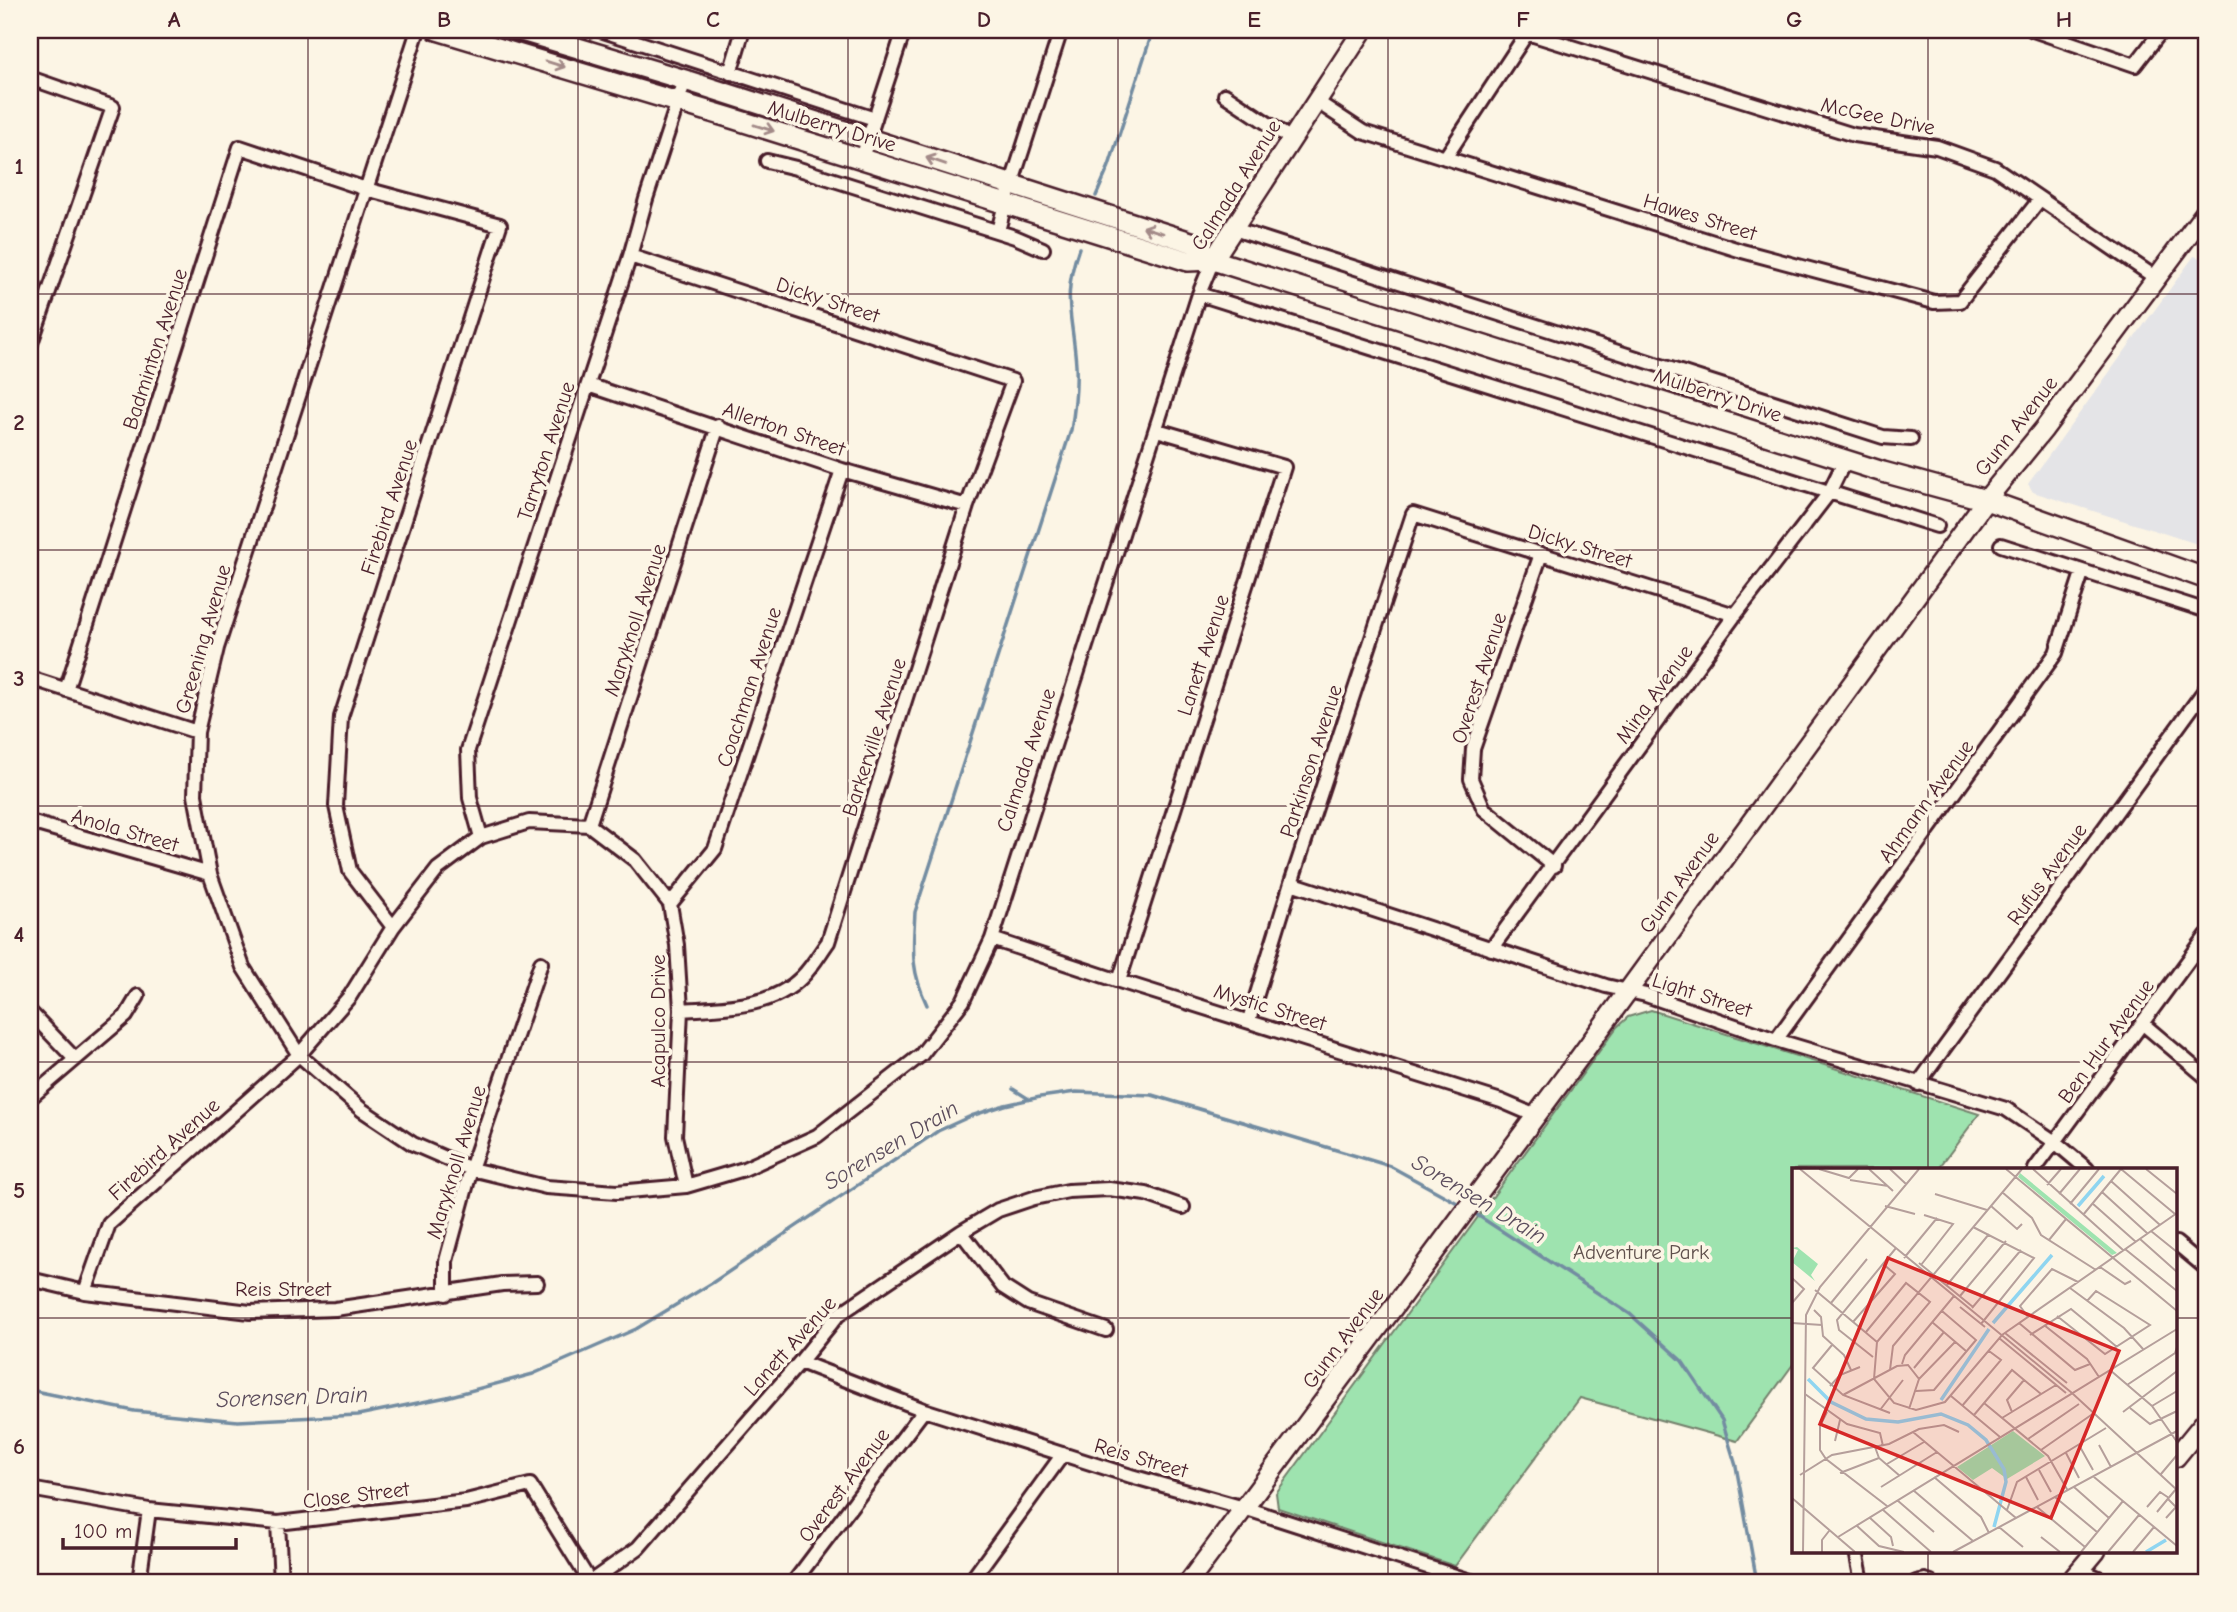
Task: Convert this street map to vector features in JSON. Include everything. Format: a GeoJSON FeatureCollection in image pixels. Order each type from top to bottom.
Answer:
{"type":"FeatureCollection","features":[{"type":"Feature","properties":{"kind":"main road","name":"Mulberry Drive"},"geometry":{"type":"LineString","coordinates":[[437,30],[862,158],[1007,195],[1188,261],[1213,260],[1845,460],[1986,500],[2207,579]]}},
{"type":"Feature","properties":{"kind":"main road","name":"Mulberry Drive"},"geometry":{"type":"LineString","coordinates":[[518,30],[685,80],[872,129],[1007,195]]}},
{"type":"Feature","properties":{"kind":"street","name":"Greening Avenue"},"geometry":{"type":"LineString","coordinates":[[418,30],[217,648],[197,732],[195,795],[210,874],[243,967],[299,1055],[362,1110],[403,1137],[471,1169]]}},
{"type":"Feature","properties":{"kind":"street"},"geometry":{"type":"LineString","coordinates":[[600,30],[730,73],[872,129]]}},
{"type":"Feature","properties":{"kind":"street"},"geometry":{"type":"LineString","coordinates":[[730,73],[743,30]]}},
{"type":"Feature","properties":{"kind":"street"},"geometry":{"type":"LineString","coordinates":[[862,158],[904,30]]}},
{"type":"Feature","properties":{"kind":"street"},"geometry":{"type":"LineString","coordinates":[[998,231],[1007,195],[1061,30]]}},
{"type":"Feature","properties":{"kind":"street","name":"Calmada Avenue"},"geometry":{"type":"LineString","coordinates":[[471,1169],[546,1187],[617,1192],[686,1186],[744,1169],[817,1136],[921,1055],[963,1002],[992,939],[1199,294],[1213,260],[1363,30]]}},
{"type":"Feature","properties":{"kind":"street"},"geometry":{"type":"LineString","coordinates":[[2032,30],[2134,65],[2162,30]]}},
{"type":"Feature","properties":{"kind":"street"},"geometry":{"type":"LineString","coordinates":[[1445,158],[1528,32]]}},
{"type":"Feature","properties":{"kind":"street","name":"McGee Drive"},"geometry":{"type":"LineString","coordinates":[[1528,32],[1854,135],[1937,147],[1995,168],[2156,278]]}},
{"type":"Feature","properties":{"kind":"street"},"geometry":{"type":"LineString","coordinates":[[30,78],[113,107],[30,346]]}},
{"type":"Feature","properties":{"kind":"street","name":"Tarryton Avenue"},"geometry":{"type":"LineString","coordinates":[[481,837],[470,798],[468,750],[589,384],[685,80]]}},
{"type":"Feature","properties":{"kind":"street"},"geometry":{"type":"LineString","coordinates":[[1226,95],[1291,139]]}},
{"type":"Feature","properties":{"kind":"street","name":"Hawes Street"},"geometry":{"type":"LineString","coordinates":[[1316,101],[1363,132],[1742,251],[1934,302],[1960,301],[2039,199]]}},
{"type":"Feature","properties":{"kind":"street","name":"Badminton Avenue"},"geometry":{"type":"LineString","coordinates":[[66,690],[240,146],[366,189]]}},
{"type":"Feature","properties":{"kind":"street"},"geometry":{"type":"LineString","coordinates":[[767,161],[796,167],[998,231],[1044,249]]}},
{"type":"Feature","properties":{"kind":"street","name":"Firebird Avenue"},"geometry":{"type":"LineString","coordinates":[[366,189],[500,225],[341,717],[337,806],[350,871],[393,927]]}},
{"type":"Feature","properties":{"kind":"street","name":"Gunn Avenue"},"geometry":{"type":"LineString","coordinates":[[1189,1582],[1536,1116],[1986,500],[2044,429],[2207,210]]}},
{"type":"Feature","properties":{"kind":"street"},"geometry":{"type":"LineString","coordinates":[[1234,229],[1883,437],[1911,439]]}},
{"type":"Feature","properties":{"kind":"street","name":"Dicky Street"},"geometry":{"type":"LineString","coordinates":[[630,256],[1013,381]]}},
{"type":"Feature","properties":{"kind":"street"},"geometry":{"type":"LineString","coordinates":[[1199,294],[1937,526]]}},
{"type":"Feature","properties":{"kind":"street","name":"Barkerville Avenue"},"geometry":{"type":"LineString","coordinates":[[681,1010],[741,1006],[773,997],[801,979],[828,942],[968,506],[1013,381]]}},
{"type":"Feature","properties":{"kind":"street","name":"Allerton Street"},"geometry":{"type":"LineString","coordinates":[[589,384],[842,470],[968,506]]}},
{"type":"Feature","properties":{"kind":"street","name":"Maryknoll Avenue"},"geometry":{"type":"LineString","coordinates":[[589,825],[718,426]]}},
{"type":"Feature","properties":{"kind":"street","name":"Lanett Avenue"},"geometry":{"type":"LineString","coordinates":[[1119,981],[1284,467],[1157,430]]}},
{"type":"Feature","properties":{"kind":"street","name":"Mina Avenue"},"geometry":{"type":"LineString","coordinates":[[1492,949],[1735,615],[1829,493],[1845,460]]}},
{"type":"Feature","properties":{"kind":"street","name":"Coachman Avenue"},"geometry":{"type":"LineString","coordinates":[[670,904],[715,849],[842,470]]}},
{"type":"Feature","properties":{"kind":"street","name":"Dicky Street"},"geometry":{"type":"LineString","coordinates":[[1413,514],[1735,615]]}},
{"type":"Feature","properties":{"kind":"street","name":"Parkinson Avenue"},"geometry":{"type":"LineString","coordinates":[[1249,1020],[1291,883],[1413,514]]}},
{"type":"Feature","properties":{"kind":"street"},"geometry":{"type":"LineString","coordinates":[[2001,545],[2207,611]]}},
{"type":"Feature","properties":{"kind":"street","name":"Overest Avenue"},"geometry":{"type":"LineString","coordinates":[[1541,554],[1473,749],[1471,779],[1485,809],[1554,866]]}},
{"type":"Feature","properties":{"kind":"street","name":"Ahmann Avenue"},"geometry":{"type":"LineString","coordinates":[[1776,1040],[2056,653],[2082,573]]}},
{"type":"Feature","properties":{"kind":"street"},"geometry":{"type":"LineString","coordinates":[[30,678],[197,732]]}},
{"type":"Feature","properties":{"kind":"street","name":"Rufus Avenue"},"geometry":{"type":"LineString","coordinates":[[1918,1084],[2207,687]]}},
{"type":"Feature","properties":{"kind":"street","name":"Anola Street"},"geometry":{"type":"LineString","coordinates":[[30,822],[210,874]]}},
{"type":"Feature","properties":{"kind":"street"},"geometry":{"type":"LineString","coordinates":[[299,1055],[351,996],[393,927],[438,869],[481,837],[528,822],[589,825]]}},
{"type":"Feature","properties":{"kind":"street","name":"Acapulco Drive"},"geometry":{"type":"LineString","coordinates":[[589,825],[635,860],[670,904],[677,945],[681,1010],[676,1136],[686,1186]]}},
{"type":"Feature","properties":{"kind":"street","name":"Light Street"},"geometry":{"type":"LineString","coordinates":[[1291,883],[1492,949],[1646,995],[1776,1040],[2006,1109],[2055,1142],[2086,1168]]}},
{"type":"Feature","properties":{"kind":"street","name":"Ben Hur Avenue"},"geometry":{"type":"LineString","coordinates":[[2036,1168],[2207,934]]}},
{"type":"Feature","properties":{"kind":"street","name":"Mystic Street"},"geometry":{"type":"LineString","coordinates":[[992,939],[1501,1101],[1536,1116]]}},
{"type":"Feature","properties":{"kind":"street","name":"Maryknoll Avenue"},"geometry":{"type":"LineString","coordinates":[[446,1294],[446,1261],[471,1169],[541,963]]}},
{"type":"Feature","properties":{"kind":"street"},"geometry":{"type":"LineString","coordinates":[[30,1098],[126,1016],[138,996]]}},
{"type":"Feature","properties":{"kind":"street"},"geometry":{"type":"LineString","coordinates":[[30,1012],[75,1059]]}},
{"type":"Feature","properties":{"kind":"street"},"geometry":{"type":"LineString","coordinates":[[2142,1023],[2207,1078]]}},
{"type":"Feature","properties":{"kind":"street","name":"Firebird Avenue"},"geometry":{"type":"LineString","coordinates":[[85,1292],[110,1224],[299,1055]]}},
{"type":"Feature","properties":{"kind":"street","name":"Lanett Avenue"},"geometry":{"type":"LineString","coordinates":[[590,1582],[638,1548],[838,1315],[961,1232],[998,1210],[1034,1198],[1068,1191],[1109,1189],[1146,1194],[1184,1207]]}},
{"type":"Feature","properties":{"kind":"street"},"geometry":{"type":"LineString","coordinates":[[961,1232],[1003,1287],[1028,1303],[1106,1329]]}},
{"type":"Feature","properties":{"kind":"street"},"geometry":{"type":"LineString","coordinates":[[2178,1245],[2207,1269]]}},
{"type":"Feature","properties":{"kind":"street","name":"Reis Street"},"geometry":{"type":"LineString","coordinates":[[30,1279],[85,1292],[250,1312],[335,1309],[502,1284],[537,1283]]}},
{"type":"Feature","properties":{"kind":"street","name":"Reis Street"},"geometry":{"type":"LineString","coordinates":[[800,1362],[924,1410],[1474,1582]]}},
{"type":"Feature","properties":{"kind":"street","name":"Overest Avenue"},"geometry":{"type":"LineString","coordinates":[[794,1582],[924,1410]]}},
{"type":"Feature","properties":{"kind":"street"},"geometry":{"type":"LineString","coordinates":[[2178,1455],[2205,1426]]}},
{"type":"Feature","properties":{"kind":"street"},"geometry":{"type":"LineString","coordinates":[[970,1582],[1063,1454]]}},
{"type":"Feature","properties":{"kind":"street","name":"Close Street"},"geometry":{"type":"LineString","coordinates":[[30,1489],[149,1510],[278,1523],[466,1501],[530,1485],[590,1582]]}},
{"type":"Feature","properties":{"kind":"street"},"geometry":{"type":"LineString","coordinates":[[139,1582],[149,1510]]}},
{"type":"Feature","properties":{"kind":"street"},"geometry":{"type":"LineString","coordinates":[[278,1523],[281,1582]]}},
{"type":"Feature","properties":{"kind":"street"},"geometry":{"type":"LineString","coordinates":[[1856,1552],[1862,1582]]}},
{"type":"Feature","properties":{"kind":"street"},"geometry":{"type":"LineString","coordinates":[[2095,1552],[2075,1576],[2108,1582]]}},
{"type":"Feature","properties":{"kind":"street"},"geometry":{"type":"LineString","coordinates":[[1916,1582],[1931,1582]]}},
{"type":"Feature","properties":{"kind":"shaded area"},"geometry":{"type":"Polygon","coordinates":[[[2194,256],[2207,260],[2207,547],[2033,492],[2028,484],[2194,256]]]}},
{"type":"Feature","properties":{"kind":"green space","name":"Adventure Park"},"geometry":{"type":"Polygon","coordinates":[[[1651,1010],[1979,1114],[1939,1168],[1792,1168],[1792,1366],[1737,1441],[1580,1398],[1455,1566],[1278,1508],[1276,1493],[1617,1027],[1628,1017],[1651,1010]]]}},
{"type":"Feature","properties":{"kind":"waterway"},"geometry":{"type":"LineString","coordinates":[[1096,196],[1109,166],[1153,30]]}},
{"type":"Feature","properties":{"kind":"waterway"},"geometry":{"type":"LineString","coordinates":[[927,1005],[915,970],[915,912],[1071,430],[1076,373],[1069,294],[1079,248]]}},
{"type":"Feature","properties":{"kind":"waterway"},"geometry":{"type":"LineString","coordinates":[[1013,1089],[1029,1099]]}},
{"type":"Feature","properties":{"kind":"waterway","name":"Sorensen Drain"},"geometry":{"type":"LineString","coordinates":[[30,1390],[134,1411],[238,1421],[358,1415],[447,1397],[533,1374],[636,1329],[712,1283],[938,1131],[1005,1105],[1076,1092],[1152,1095],[1390,1166],[1461,1205]]}},
{"type":"Feature","properties":{"kind":"waterway","name":"Sorensen Drain"},"geometry":{"type":"LineString","coordinates":[[1471,1211],[1630,1314],[1682,1361],[1722,1420],[1736,1466],[1757,1582]]}}]}
